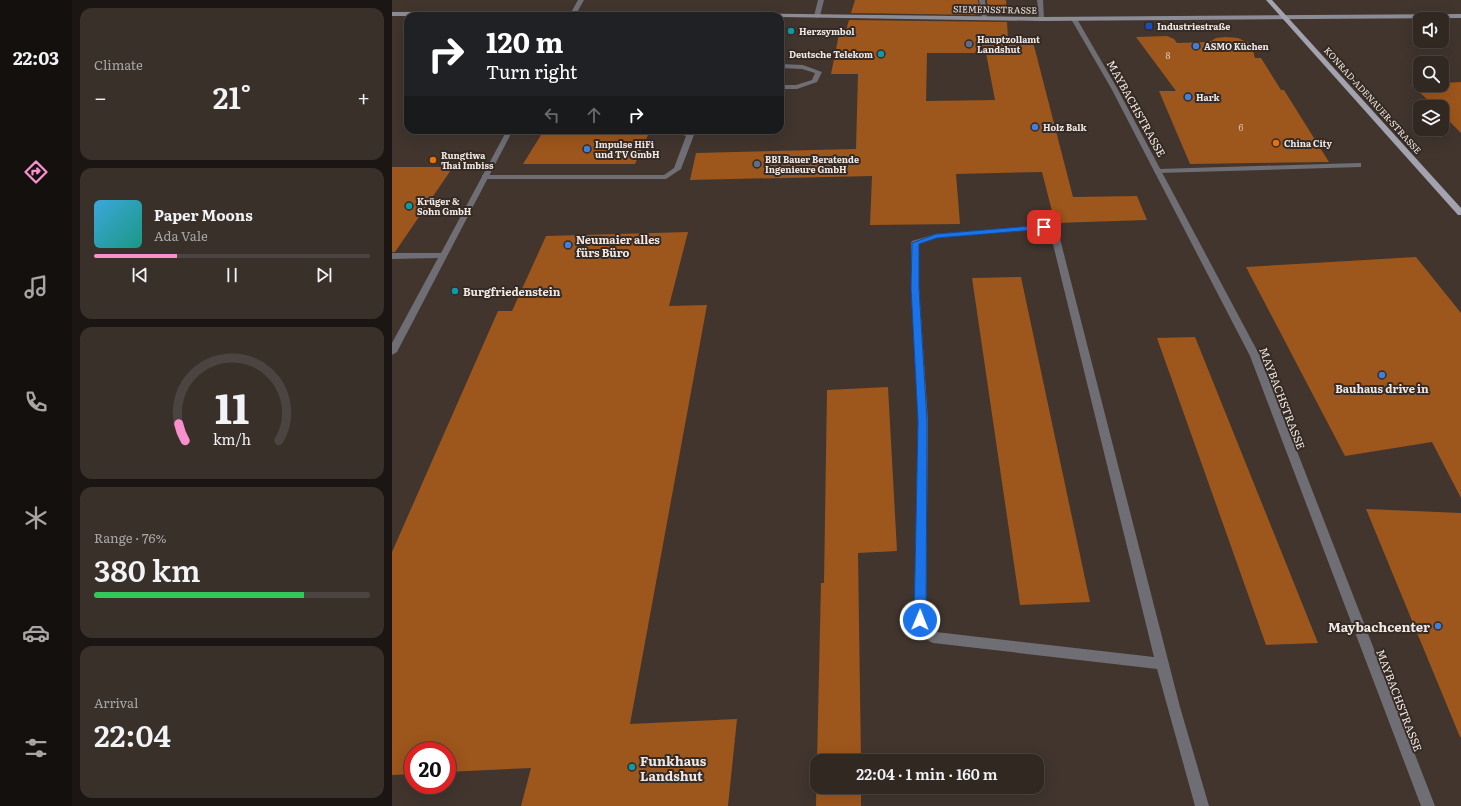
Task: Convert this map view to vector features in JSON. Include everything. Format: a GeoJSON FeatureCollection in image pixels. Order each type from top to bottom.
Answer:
{"type":"FeatureCollection","features":[{"type":"Feature","properties":{"kind":"main road","name":"KONRAD-ADENAUER-STRASSE"},"geometry":{"type":"LineString","coordinates":[[1269,0],[1461,213]]}},
{"type":"Feature","properties":{"kind":"main road","name":"SIEMENSSTRASSE"},"geometry":{"type":"LineString","coordinates":[[392,14],[404,14]]}},
{"type":"Feature","properties":{"kind":"main road","name":"SIEMENSSTRASSE"},"geometry":{"type":"LineString","coordinates":[[784,16],[1042,19],[1285,16]]}},
{"type":"Feature","properties":{"kind":"main road"},"geometry":{"type":"LineString","coordinates":[[1285,16],[1461,16]]}},
{"type":"Feature","properties":{"kind":"street"},"geometry":{"type":"LineString","coordinates":[[574,12],[581,0]]}},
{"type":"Feature","properties":{"kind":"street"},"geometry":{"type":"LineString","coordinates":[[817,16],[821,0]]}},
{"type":"Feature","properties":{"kind":"street"},"geometry":{"type":"LineString","coordinates":[[982,0],[985,18]]}},
{"type":"Feature","properties":{"kind":"street"},"geometry":{"type":"LineString","coordinates":[[1040,0],[1042,19]]}},
{"type":"Feature","properties":{"kind":"street","name":"MAYBACHSTRASSE"},"geometry":{"type":"LineString","coordinates":[[1074,19],[1114,88],[1255,356],[1428,806]]}},
{"type":"Feature","properties":{"kind":"street"},"geometry":{"type":"LineString","coordinates":[[784,66],[803,67],[819,72],[815,81],[797,87],[784,87]]}},
{"type":"Feature","properties":{"kind":"street"},"geometry":{"type":"LineString","coordinates":[[392,352],[508,134]]}},
{"type":"Feature","properties":{"kind":"street"},"geometry":{"type":"LineString","coordinates":[[485,178],[666,177],[678,169],[690,135],[688,134]]}},
{"type":"Feature","properties":{"kind":"street"},"geometry":{"type":"LineString","coordinates":[[1158,171],[1358,165]]}},
{"type":"Feature","properties":{"kind":"street"},"geometry":{"type":"LineString","coordinates":[[1163,664],[933,637],[920,620],[923,421],[915,288],[915,243],[936,236],[1044,227],[1054,231],[1137,566],[1163,664],[1173,707],[1202,806]]}},
{"type":"Feature","properties":{"kind":"street"},"geometry":{"type":"LineString","coordinates":[[392,256],[444,254]]}},
{"type":"Feature","properties":{"kind":"building"},"geometry":{"type":"Polygon","coordinates":[[[855,0],[978,0],[980,15],[851,13],[855,0]]]}},
{"type":"Feature","properties":{"kind":"building"},"geometry":{"type":"Polygon","coordinates":[[[987,0],[1006,0],[1007,15],[988,15],[987,0]]]}},
{"type":"Feature","properties":{"kind":"building"},"geometry":{"type":"Polygon","coordinates":[[[849,20],[1007,22],[1008,38],[1032,38],[1073,197],[1137,196],[1147,220],[1055,223],[1042,172],[956,174],[960,224],[870,225],[872,176],[690,180],[696,153],[856,149],[858,74],[831,74],[839,34],[845,34],[849,20]],[[927,53],[926,101],[995,100],[986,53],[927,53]]]}},
{"type":"Feature","properties":{"kind":"building"},"geometry":{"type":"Polygon","coordinates":[[[1167,36],[1174,39],[1177,43],[1209,42],[1216,38],[1226,37],[1238,38],[1251,44],[1255,58],[1261,58],[1281,90],[1284,90],[1329,162],[1190,164],[1159,91],[1176,91],[1136,37],[1167,36]]]}},
{"type":"Feature","properties":{"kind":"building"},"geometry":{"type":"Polygon","coordinates":[[[1461,82],[1461,133],[1449,121],[1449,100],[1428,100],[1419,92],[1449,92],[1449,83],[1461,82]]]}},
{"type":"Feature","properties":{"kind":"building"},"geometry":{"type":"Polygon","coordinates":[[[541,135],[648,135],[635,164],[523,164],[541,135]]]}},
{"type":"Feature","properties":{"kind":"building","name":"Krüger & Sohn GmbH"},"geometry":{"type":"Polygon","coordinates":[[[392,167],[453,167],[395,252],[392,252],[392,167]]]}},
{"type":"Feature","properties":{"kind":"building"},"geometry":{"type":"Polygon","coordinates":[[[688,232],[669,306],[707,305],[630,724],[737,719],[728,806],[521,806],[531,768],[456,772],[456,742],[404,742],[404,774],[392,775],[392,552],[498,311],[512,311],[546,236],[688,232]]]}},
{"type":"Feature","properties":{"kind":"building","name":"Bauhaus drive in"},"geometry":{"type":"Polygon","coordinates":[[[1416,257],[1461,313],[1461,498],[1432,442],[1345,456],[1246,267],[1416,257]]]}},
{"type":"Feature","properties":{"kind":"building"},"geometry":{"type":"Polygon","coordinates":[[[1021,277],[1090,602],[1020,605],[972,278],[1021,277]]]}},
{"type":"Feature","properties":{"kind":"building"},"geometry":{"type":"Polygon","coordinates":[[[1195,337],[1318,643],[1266,645],[1157,338],[1195,337]]]}},
{"type":"Feature","properties":{"kind":"building"},"geometry":{"type":"Polygon","coordinates":[[[888,387],[897,551],[858,553],[861,754],[817,754],[821,583],[824,583],[827,390],[888,387]]]}},
{"type":"Feature","properties":{"kind":"building","name":"Maybachcenter"},"geometry":{"type":"Polygon","coordinates":[[[1366,509],[1461,513],[1461,737],[1460,737],[1366,509]]]}},
{"type":"Feature","properties":{"kind":"building"},"geometry":{"type":"Polygon","coordinates":[[[816,794],[861,794],[861,806],[816,806],[816,794]]]}},
{"type":"Feature","properties":{"kind":"place","name":"Industriestraße"},"geometry":{"type":"Point","coordinates":[1149,26]}},
{"type":"Feature","properties":{"kind":"place","name":"Herzsymbol"},"geometry":{"type":"Point","coordinates":[791,31]}},
{"type":"Feature","properties":{"kind":"place","name":"Hauptzollamt Landshut"},"geometry":{"type":"Point","coordinates":[969,44]}},
{"type":"Feature","properties":{"kind":"place","name":"ASMO Küchen"},"geometry":{"type":"Point","coordinates":[1196,46]}},
{"type":"Feature","properties":{"kind":"place","name":"Deutsche Telekom"},"geometry":{"type":"Point","coordinates":[881,54]}},
{"type":"Feature","properties":{"kind":"place","name":"Hark"},"geometry":{"type":"Point","coordinates":[1188,97]}},
{"type":"Feature","properties":{"kind":"place","name":"Holz Balk"},"geometry":{"type":"Point","coordinates":[1035,127]}},
{"type":"Feature","properties":{"kind":"place","name":"China City"},"geometry":{"type":"Point","coordinates":[1276,143]}},
{"type":"Feature","properties":{"kind":"place","name":"Impulse HiFi und TV GmbH"},"geometry":{"type":"Point","coordinates":[587,149]}},
{"type":"Feature","properties":{"kind":"place","name":"Rungtiwa Thai Imbiss"},"geometry":{"type":"Point","coordinates":[433,160]}},
{"type":"Feature","properties":{"kind":"place","name":"BBI Bauer Beratende Ingenieure GmbH"},"geometry":{"type":"Point","coordinates":[757,164]}},
{"type":"Feature","properties":{"kind":"place","name":"Krüger & Sohn GmbH"},"geometry":{"type":"Point","coordinates":[409,206]}},
{"type":"Feature","properties":{"kind":"place","name":"Neumaier alles fürs Büro"},"geometry":{"type":"Point","coordinates":[568,245]}},
{"type":"Feature","properties":{"kind":"place","name":"Burgfriedenstein"},"geometry":{"type":"Point","coordinates":[455,291]}},
{"type":"Feature","properties":{"kind":"place","name":"Bauhaus drive in"},"geometry":{"type":"Point","coordinates":[1382,375]}},
{"type":"Feature","properties":{"kind":"place","name":"Maybachcenter"},"geometry":{"type":"Point","coordinates":[1438,626]}},
{"type":"Feature","properties":{"kind":"place","name":"Funkhaus Landshut"},"geometry":{"type":"Point","coordinates":[632,767]}},
{"type":"Feature","properties":{"kind":"route"},"geometry":{"type":"LineString","coordinates":[[920,620],[923,421],[915,288],[915,243],[936,236],[1044,227]]}}]}
